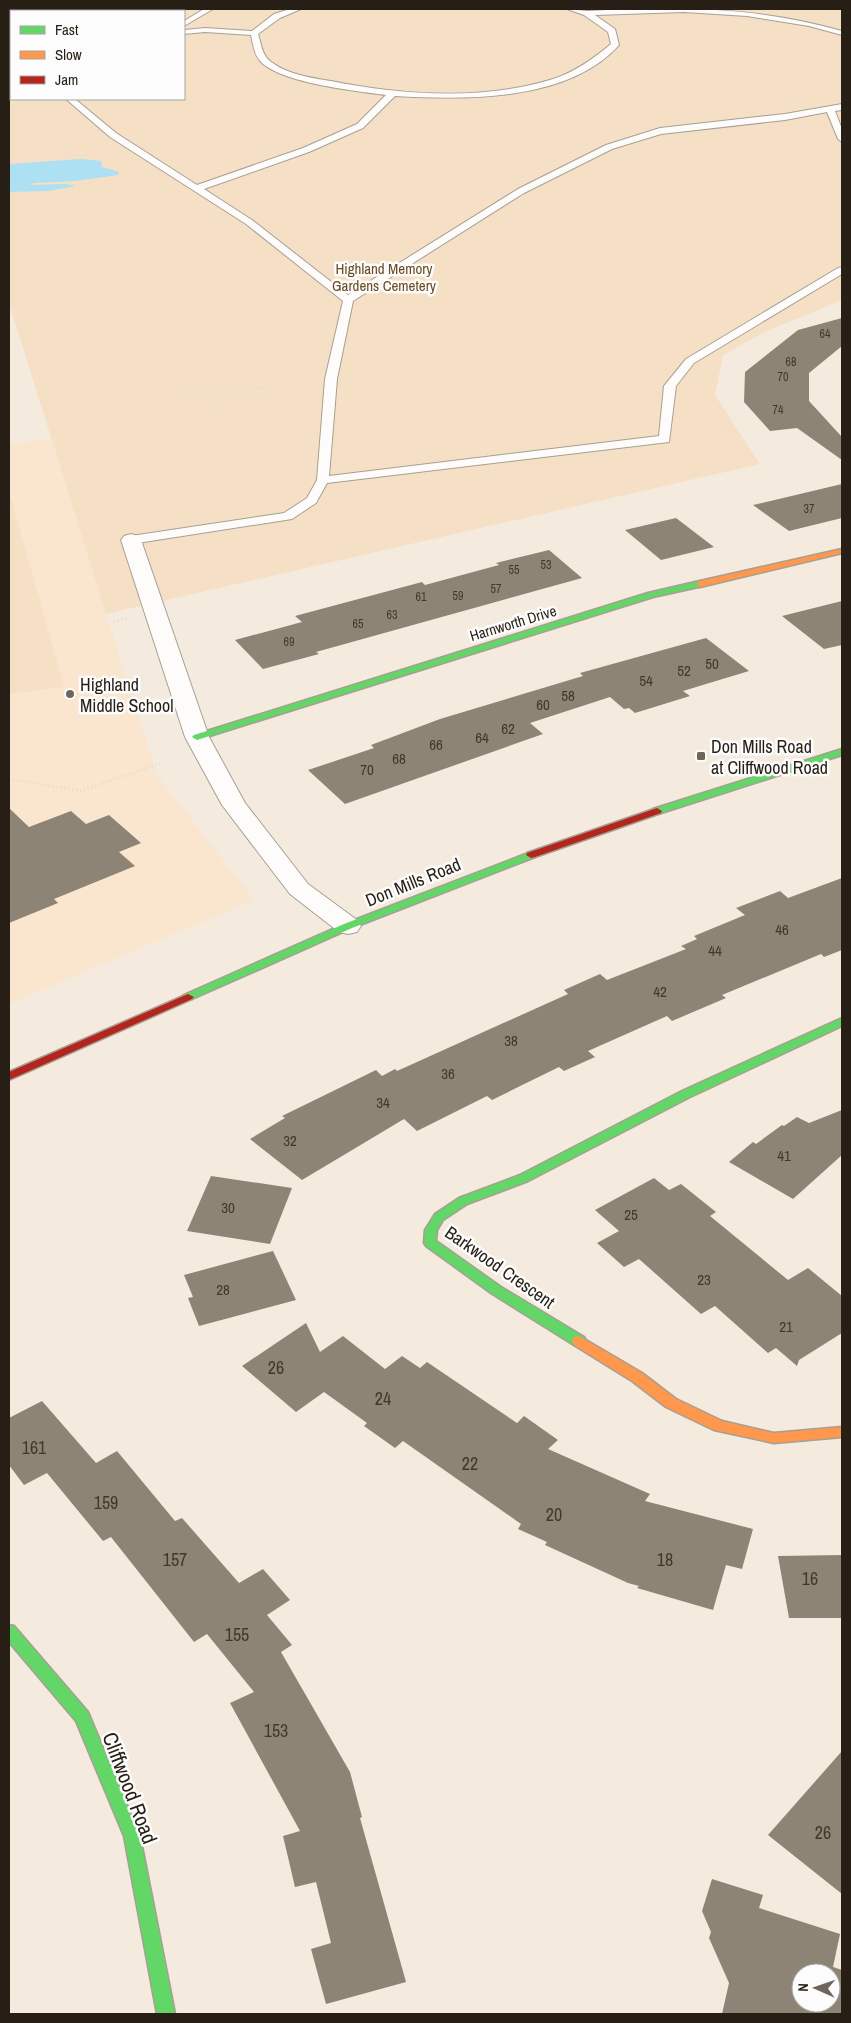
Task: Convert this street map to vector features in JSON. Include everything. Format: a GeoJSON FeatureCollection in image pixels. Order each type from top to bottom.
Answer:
{"type":"FeatureCollection","features":[{"type":"Feature","properties":{"kind":"street"},"geometry":{"type":"LineString","coordinates":[[131,540],[197,737],[234,805],[299,889],[348,926]]}},
{"type":"Feature","properties":{"kind":"street","name":"Harnworth Drive"},"geometry":{"type":"LineString","coordinates":[[197,737],[651,595],[842,551]]}},
{"type":"Feature","properties":{"kind":"street","name":"Don Mills Road"},"geometry":{"type":"LineString","coordinates":[[9,1076],[348,926],[500,866],[714,792],[842,752]]}},
{"type":"Feature","properties":{"kind":"street","name":"Barkwood Crescent"},"geometry":{"type":"LineString","coordinates":[[842,1022],[686,1094],[524,1178],[463,1201],[439,1217],[431,1230],[430,1242],[496,1290],[637,1377],[671,1403],[719,1426],[774,1438],[842,1432]]}},
{"type":"Feature","properties":{"kind":"street","name":"Cliffwood Road"},"geometry":{"type":"LineString","coordinates":[[9,1631],[82,1717],[132,1836],[166,2014]]}},
{"type":"Feature","properties":{"kind":"lane"},"geometry":{"type":"LineString","coordinates":[[185,29],[209,9]]}},
{"type":"Feature","properties":{"kind":"lane"},"geometry":{"type":"LineString","coordinates":[[185,30],[254,33],[278,16],[297,9]]}},
{"type":"Feature","properties":{"kind":"lane"},"geometry":{"type":"LineString","coordinates":[[254,33],[262,58],[285,74],[372,92],[392,94],[502,93],[541,85],[576,73],[604,58],[615,45],[612,32],[587,14],[571,9]]}},
{"type":"Feature","properties":{"kind":"lane"},"geometry":{"type":"LineString","coordinates":[[587,14],[660,10],[724,10],[796,19],[842,32]]}},
{"type":"Feature","properties":{"kind":"lane"},"geometry":{"type":"LineString","coordinates":[[197,188],[306,150],[360,126],[392,94]]}},
{"type":"Feature","properties":{"kind":"lane"},"geometry":{"type":"LineString","coordinates":[[71,100],[113,135],[249,222],[348,300]]}},
{"type":"Feature","properties":{"kind":"lane"},"geometry":{"type":"LineString","coordinates":[[131,540],[288,516],[312,500],[323,480],[332,379],[348,300],[521,191],[609,146],[660,131],[842,107]]}},
{"type":"Feature","properties":{"kind":"lane"},"geometry":{"type":"LineString","coordinates":[[830,109],[842,140]]}},
{"type":"Feature","properties":{"kind":"lane"},"geometry":{"type":"LineString","coordinates":[[323,480],[666,440],[670,386],[690,361],[842,270]]}},
{"type":"Feature","properties":{"kind":"path"},"geometry":{"type":"LineString","coordinates":[[9,130],[20,127],[50,126],[72,130]]}},
{"type":"Feature","properties":{"kind":"path"},"geometry":{"type":"LineString","coordinates":[[9,159],[23,159],[78,149],[86,141],[80,136]]}},
{"type":"Feature","properties":{"kind":"path"},"geometry":{"type":"LineString","coordinates":[[257,388],[242,385],[231,392],[210,389],[200,396],[180,391],[172,394],[175,398],[200,402],[236,398],[251,389],[332,379]]}},
{"type":"Feature","properties":{"kind":"path"},"geometry":{"type":"LineString","coordinates":[[9,779],[81,791],[161,763]]}},
{"type":"Feature","properties":{"kind":"shaded area","name":"Highland Middle School"},"geometry":{"type":"Polygon","coordinates":[[[51,439],[157,775],[254,900],[9,1004],[9,444],[51,439]]]}},
{"type":"Feature","properties":{"kind":"green space","name":"Highland Memory Gardens Cemetery"},"geometry":{"type":"Polygon","coordinates":[[[9,9],[842,9],[842,111],[840,112],[842,114],[842,300],[765,332],[723,355],[715,395],[760,464],[106,614],[9,303],[9,9]]]}},
{"type":"Feature","properties":{"kind":"green space"},"geometry":{"type":"Polygon","coordinates":[[[9,498],[11,498],[64,687],[9,694],[9,498]]]}},
{"type":"Feature","properties":{"kind":"water"},"geometry":{"type":"Polygon","coordinates":[[[81,159],[101,161],[102,167],[119,172],[118,175],[75,181],[34,183],[30,185],[66,184],[76,186],[47,191],[9,192],[9,164],[81,159]]]}},
{"type":"Feature","properties":{"kind":"building"},"geometry":{"type":"Polygon","coordinates":[[[842,318],[842,346],[809,373],[809,401],[842,437],[842,460],[797,428],[770,431],[744,402],[745,372],[798,330],[842,318]]]}},
{"type":"Feature","properties":{"kind":"building"},"geometry":{"type":"Polygon","coordinates":[[[842,484],[842,518],[789,531],[753,505],[842,484]]]}},
{"type":"Feature","properties":{"kind":"building"},"geometry":{"type":"Polygon","coordinates":[[[676,518],[714,547],[661,560],[625,530],[676,518]]]}},
{"type":"Feature","properties":{"kind":"building"},"geometry":{"type":"Polygon","coordinates":[[[549,550],[582,578],[316,652],[319,654],[263,669],[235,640],[302,622],[295,616],[422,582],[425,585],[499,565],[496,563],[549,550]]]}},
{"type":"Feature","properties":{"kind":"building"},"geometry":{"type":"Polygon","coordinates":[[[842,601],[842,645],[824,649],[782,616],[842,601]]]}},
{"type":"Feature","properties":{"kind":"building"},"geometry":{"type":"Polygon","coordinates":[[[706,638],[749,671],[683,691],[690,696],[635,713],[629,708],[624,709],[610,697],[530,723],[543,734],[345,804],[308,770],[374,748],[371,745],[440,719],[583,676],[580,673],[706,638]]]}},
{"type":"Feature","properties":{"kind":"building"},"geometry":{"type":"Polygon","coordinates":[[[9,808],[29,827],[71,811],[86,824],[109,815],[141,843],[119,852],[135,866],[54,899],[58,903],[9,923],[9,808]]]}},
{"type":"Feature","properties":{"kind":"building"},"geometry":{"type":"Polygon","coordinates":[[[842,878],[842,950],[824,957],[821,954],[722,995],[726,998],[672,1021],[667,1016],[588,1051],[595,1057],[564,1071],[559,1067],[492,1100],[487,1096],[417,1131],[404,1119],[302,1180],[250,1139],[285,1118],[282,1116],[376,1070],[382,1076],[395,1069],[397,1071],[568,994],[564,990],[600,974],[607,980],[686,949],[681,946],[697,939],[694,936],[745,915],[736,908],[780,891],[788,898],[842,878]]]}},
{"type":"Feature","properties":{"kind":"building"},"geometry":{"type":"Polygon","coordinates":[[[842,1110],[842,1155],[793,1199],[729,1162],[753,1142],[756,1144],[782,1125],[784,1126],[797,1117],[809,1123],[842,1110]]]}},
{"type":"Feature","properties":{"kind":"building"},"geometry":{"type":"Polygon","coordinates":[[[211,1176],[292,1188],[270,1244],[187,1231],[211,1176]]]}},
{"type":"Feature","properties":{"kind":"building"},"geometry":{"type":"Polygon","coordinates":[[[654,1178],[669,1190],[681,1184],[716,1212],[710,1216],[788,1280],[808,1268],[842,1296],[842,1333],[799,1360],[797,1366],[776,1348],[768,1353],[715,1306],[701,1314],[639,1259],[624,1267],[597,1243],[619,1231],[595,1210],[654,1178]]]}},
{"type":"Feature","properties":{"kind":"building"},"geometry":{"type":"Polygon","coordinates":[[[273,1251],[296,1300],[199,1326],[188,1298],[193,1297],[184,1275],[273,1251]]]}},
{"type":"Feature","properties":{"kind":"building"},"geometry":{"type":"Polygon","coordinates":[[[306,1323],[320,1352],[343,1336],[385,1369],[402,1356],[420,1368],[427,1362],[517,1423],[524,1416],[558,1440],[548,1449],[650,1494],[645,1501],[753,1529],[742,1569],[726,1565],[713,1610],[637,1588],[639,1586],[628,1583],[545,1545],[547,1542],[518,1529],[521,1524],[403,1441],[395,1448],[364,1426],[367,1423],[324,1392],[296,1412],[242,1366],[306,1323]]]}},
{"type":"Feature","properties":{"kind":"building"},"geometry":{"type":"Polygon","coordinates":[[[42,1401],[96,1463],[117,1451],[175,1521],[182,1518],[239,1583],[263,1569],[290,1600],[267,1615],[292,1645],[281,1652],[350,1772],[362,1817],[360,1818],[406,1982],[326,2004],[311,1949],[331,1943],[316,1882],[295,1887],[283,1836],[300,1831],[230,1703],[254,1692],[207,1634],[194,1642],[111,1537],[103,1541],[47,1473],[24,1485],[9,1465],[9,1418],[42,1401]]]}},
{"type":"Feature","properties":{"kind":"building"},"geometry":{"type":"Polygon","coordinates":[[[842,1555],[842,1618],[789,1618],[778,1556],[842,1555]]]}},
{"type":"Feature","properties":{"kind":"building"},"geometry":{"type":"Polygon","coordinates":[[[842,1751],[842,1894],[768,1835],[842,1751]]]}},
{"type":"Feature","properties":{"kind":"building"},"geometry":{"type":"Polygon","coordinates":[[[712,1879],[763,1895],[759,1908],[840,1934],[834,1963],[791,1963],[791,2013],[841,2013],[841,1970],[842,2014],[722,2014],[729,1983],[709,1938],[711,1932],[702,1911],[712,1879]]]}},
{"type":"Feature","properties":{"kind":"traffic: fast"},"geometry":{"type":"LineString","coordinates":[[197,737],[651,595],[700,584]]}},
{"type":"Feature","properties":{"kind":"traffic: fast"},"geometry":{"type":"LineString","coordinates":[[657,811],[842,752]]}},
{"type":"Feature","properties":{"kind":"traffic: fast"},"geometry":{"type":"LineString","coordinates":[[188,997],[348,926],[531,855]]}},
{"type":"Feature","properties":{"kind":"traffic: fast"},"geometry":{"type":"LineString","coordinates":[[579,1341],[496,1290],[430,1243],[431,1230],[439,1217],[463,1201],[524,1178],[686,1094],[842,1022]]}},
{"type":"Feature","properties":{"kind":"traffic: fast"},"geometry":{"type":"LineString","coordinates":[[9,1631],[82,1717],[132,1836],[166,2014]]}},
{"type":"Feature","properties":{"kind":"traffic: slow"},"geometry":{"type":"LineString","coordinates":[[700,584],[842,551]]}},
{"type":"Feature","properties":{"kind":"traffic: slow"},"geometry":{"type":"LineString","coordinates":[[579,1341],[637,1377],[671,1403],[719,1426],[774,1438],[842,1432]]}},
{"type":"Feature","properties":{"kind":"traffic: jam"},"geometry":{"type":"LineString","coordinates":[[531,855],[657,811]]}},
{"type":"Feature","properties":{"kind":"traffic: jam"},"geometry":{"type":"LineString","coordinates":[[9,1076],[188,997]]}},
{"type":"Feature","properties":{"kind":"place","name":"Highland Middle School"},"geometry":{"type":"Point","coordinates":[70,694]}},
{"type":"Feature","properties":{"kind":"place","name":"Don Mills Road at Cliffwood Road"},"geometry":{"type":"Point","coordinates":[701,756]}}]}
